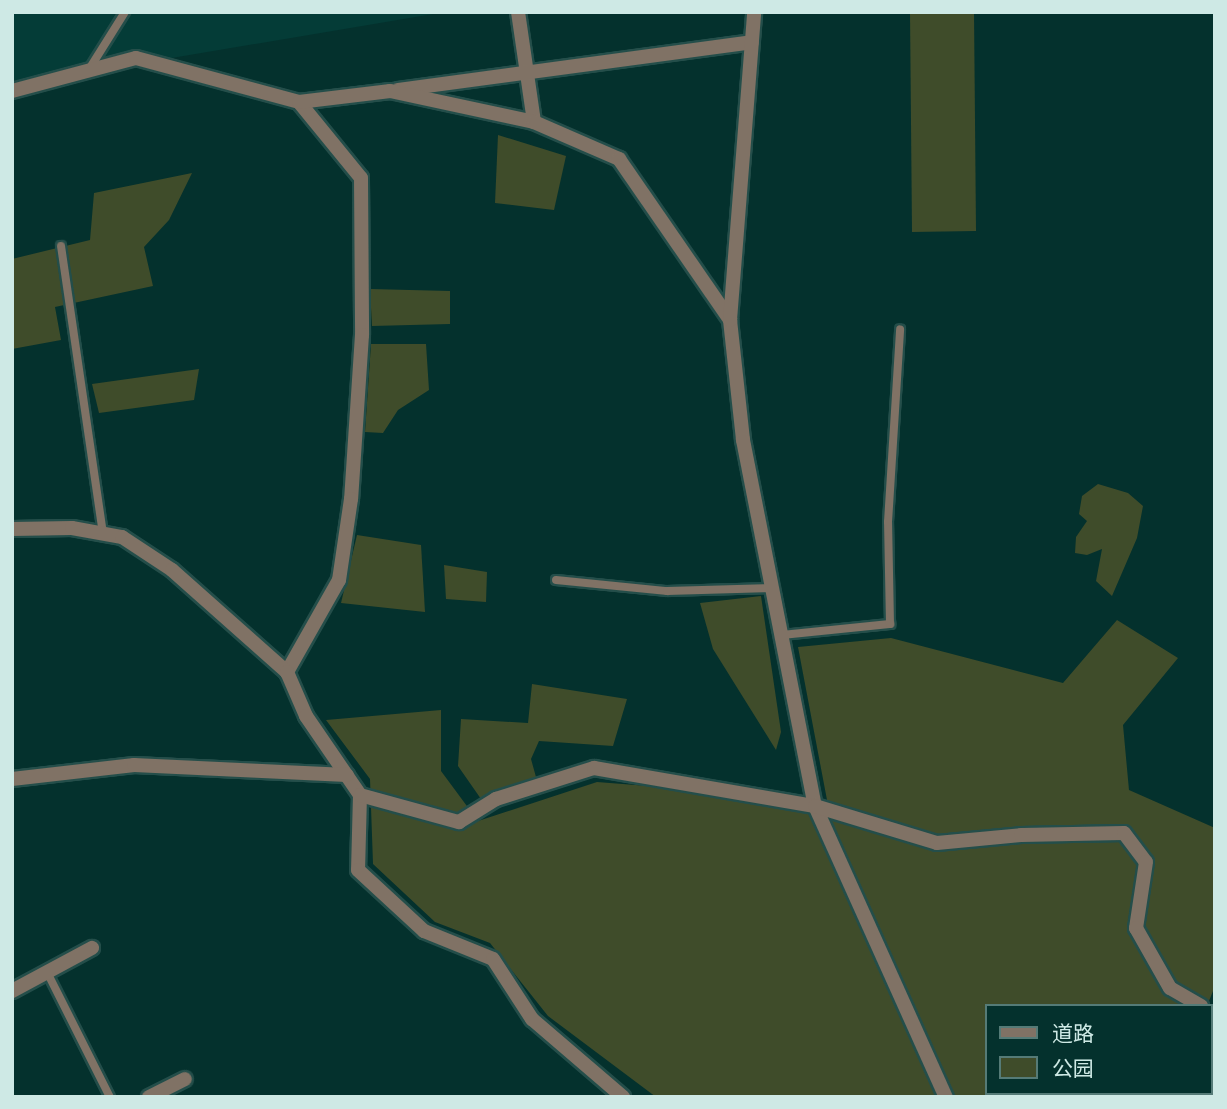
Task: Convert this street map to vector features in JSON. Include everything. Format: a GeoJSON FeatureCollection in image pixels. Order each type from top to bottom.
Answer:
{"type":"FeatureCollection","features":[{"type":"Feature","properties":{"kind":"street"},"geometry":{"type":"LineString","coordinates":[[518,12],[534,122]]}},
{"type":"Feature","properties":{"kind":"street"},"geometry":{"type":"LineString","coordinates":[[754,12],[730,320],[743,440],[815,806],[946,1097]]}},
{"type":"Feature","properties":{"kind":"street"},"geometry":{"type":"LineString","coordinates":[[12,91],[136,58],[299,102],[752,42]]}},
{"type":"Feature","properties":{"kind":"street"},"geometry":{"type":"LineString","coordinates":[[390,91],[534,122],[619,159],[730,320]]}},
{"type":"Feature","properties":{"kind":"street"},"geometry":{"type":"LineString","coordinates":[[287,672],[339,580],[351,499],[362,335],[362,178],[299,102]]}},
{"type":"Feature","properties":{"kind":"street"},"geometry":{"type":"LineString","coordinates":[[12,529],[122,537],[172,570],[287,672],[306,716],[360,795],[358,870],[424,931],[493,959],[532,1018],[623,1097]]}},
{"type":"Feature","properties":{"kind":"street"},"geometry":{"type":"LineString","coordinates":[[12,779],[134,765],[347,775]]}},
{"type":"Feature","properties":{"kind":"street"},"geometry":{"type":"LineString","coordinates":[[360,795],[459,822],[496,799],[594,768],[815,806],[937,844],[1021,835],[1124,833],[1146,862],[1136,928],[1170,988],[1197,1004]]}},
{"type":"Feature","properties":{"kind":"street"},"geometry":{"type":"LineString","coordinates":[[12,991],[92,947]]}},
{"type":"Feature","properties":{"kind":"street"},"geometry":{"type":"LineString","coordinates":[[149,1097],[185,1079]]}},
{"type":"Feature","properties":{"kind":"lane"},"geometry":{"type":"LineString","coordinates":[[88,71],[125,12]]}},
{"type":"Feature","properties":{"kind":"lane"},"geometry":{"type":"LineString","coordinates":[[61,246],[103,534]]}},
{"type":"Feature","properties":{"kind":"lane"},"geometry":{"type":"LineString","coordinates":[[781,635],[890,624],[888,522],[900,329]]}},
{"type":"Feature","properties":{"kind":"lane"},"geometry":{"type":"LineString","coordinates":[[556,580],[667,591],[772,588]]}},
{"type":"Feature","properties":{"kind":"lane"},"geometry":{"type":"LineString","coordinates":[[47,972],[110,1097]]}},
{"type":"Feature","properties":{"kind":"shaded area"},"geometry":{"type":"Polygon","coordinates":[[[12,12],[445,12],[12,85],[12,12]]]}},
{"type":"Feature","properties":{"kind":"green space"},"geometry":{"type":"Polygon","coordinates":[[[910,12],[974,12],[976,231],[912,232],[910,12]]]}},
{"type":"Feature","properties":{"kind":"green space"},"geometry":{"type":"Polygon","coordinates":[[[498,135],[566,156],[554,210],[495,203],[498,135]]]}},
{"type":"Feature","properties":{"kind":"green space"},"geometry":{"type":"Polygon","coordinates":[[[192,173],[169,220],[144,247],[153,286],[55,307],[61,340],[12,349],[12,259],[90,240],[94,193],[192,173]]]}},
{"type":"Feature","properties":{"kind":"green space"},"geometry":{"type":"Polygon","coordinates":[[[370,289],[450,291],[450,324],[372,326],[370,289]]]}},
{"type":"Feature","properties":{"kind":"green space"},"geometry":{"type":"Polygon","coordinates":[[[371,344],[426,344],[429,390],[398,410],[383,433],[365,432],[371,344]]]}},
{"type":"Feature","properties":{"kind":"green space"},"geometry":{"type":"Polygon","coordinates":[[[199,369],[194,400],[99,413],[92,384],[199,369]]]}},
{"type":"Feature","properties":{"kind":"green space"},"geometry":{"type":"Polygon","coordinates":[[[1098,484],[1128,493],[1143,506],[1137,538],[1112,596],[1096,581],[1102,549],[1087,555],[1075,553],[1076,537],[1087,521],[1079,514],[1082,496],[1098,484]]]}},
{"type":"Feature","properties":{"kind":"green space"},"geometry":{"type":"Polygon","coordinates":[[[357,535],[421,545],[425,612],[341,603],[357,535]]]}},
{"type":"Feature","properties":{"kind":"green space"},"geometry":{"type":"Polygon","coordinates":[[[444,565],[487,572],[486,602],[446,599],[444,565]]]}},
{"type":"Feature","properties":{"kind":"green space"},"geometry":{"type":"Polygon","coordinates":[[[761,596],[781,732],[776,750],[713,649],[700,603],[761,596]]]}},
{"type":"Feature","properties":{"kind":"green space"},"geometry":{"type":"Polygon","coordinates":[[[1117,620],[1178,658],[1123,725],[1129,790],[1215,828],[1215,986],[1208,1004],[986,1004],[986,1095],[1171,1097],[656,1097],[548,1016],[490,943],[435,922],[373,864],[370,779],[326,720],[441,710],[441,771],[478,821],[597,782],[827,800],[798,647],[891,638],[1063,683],[1117,620]]]}},
{"type":"Feature","properties":{"kind":"green space"},"geometry":{"type":"Polygon","coordinates":[[[532,684],[627,699],[613,746],[539,741],[531,759],[536,777],[481,799],[458,766],[461,719],[528,723],[532,684]]]}}]}
